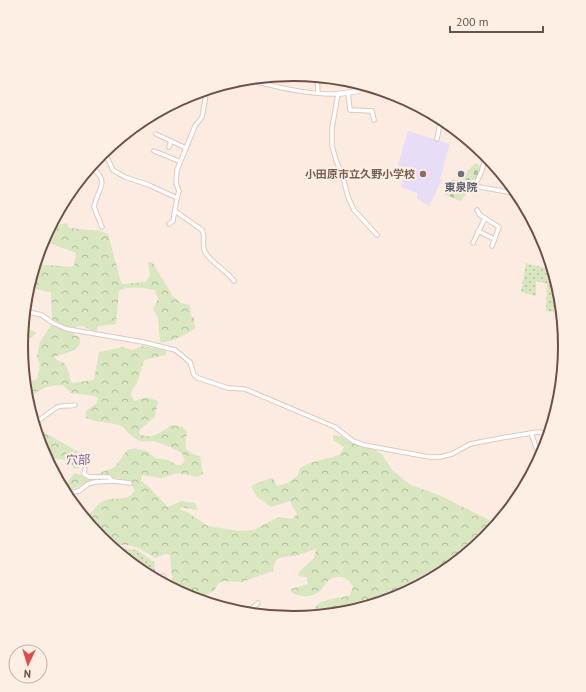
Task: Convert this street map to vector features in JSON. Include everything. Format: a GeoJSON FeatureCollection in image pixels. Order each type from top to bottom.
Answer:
{"type":"FeatureCollection","features":[{"type":"Feature","properties":{"kind":"street"},"geometry":{"type":"LineString","coordinates":[[317,82],[318,93]]}},
{"type":"Feature","properties":{"kind":"street"},"geometry":{"type":"LineString","coordinates":[[259,83],[318,93],[338,94],[360,89]]}},
{"type":"Feature","properties":{"kind":"street"},"geometry":{"type":"LineString","coordinates":[[348,93],[350,110],[372,111],[374,120]]}},
{"type":"Feature","properties":{"kind":"street"},"geometry":{"type":"LineString","coordinates":[[338,94],[332,128],[332,146],[348,197],[354,210],[377,235]]}},
{"type":"Feature","properties":{"kind":"street"},"geometry":{"type":"LineString","coordinates":[[169,224],[173,221],[175,211],[178,191],[176,177],[179,161],[195,126],[202,117],[206,96]]}},
{"type":"Feature","properties":{"kind":"street"},"geometry":{"type":"LineString","coordinates":[[437,139],[440,126]]}},
{"type":"Feature","properties":{"kind":"street"},"geometry":{"type":"LineString","coordinates":[[156,134],[186,148]]}},
{"type":"Feature","properties":{"kind":"street"},"geometry":{"type":"LineString","coordinates":[[168,147],[171,141]]}},
{"type":"Feature","properties":{"kind":"street"},"geometry":{"type":"LineString","coordinates":[[154,151],[179,161]]}},
{"type":"Feature","properties":{"kind":"street"},"geometry":{"type":"LineString","coordinates":[[107,158],[113,170],[148,184],[177,198]]}},
{"type":"Feature","properties":{"kind":"street"},"geometry":{"type":"LineString","coordinates":[[483,162],[483,171],[475,186],[508,192]]}},
{"type":"Feature","properties":{"kind":"street"},"geometry":{"type":"LineString","coordinates":[[95,170],[102,186],[94,207],[102,228]]}},
{"type":"Feature","properties":{"kind":"street"},"geometry":{"type":"LineString","coordinates":[[477,210],[480,215],[499,227],[492,246]]}},
{"type":"Feature","properties":{"kind":"street"},"geometry":{"type":"LineString","coordinates":[[175,211],[204,232],[203,244],[205,252],[212,261],[228,273],[234,281]]}},
{"type":"Feature","properties":{"kind":"street"},"geometry":{"type":"LineString","coordinates":[[473,243],[485,218]]}},
{"type":"Feature","properties":{"kind":"street"},"geometry":{"type":"LineString","coordinates":[[478,231],[494,239]]}},
{"type":"Feature","properties":{"kind":"street"},"geometry":{"type":"LineString","coordinates":[[30,312],[42,315],[53,323],[67,329],[143,342],[175,350],[190,362],[194,375],[198,378],[228,388],[246,389],[335,427],[354,441],[364,445],[429,457],[440,457],[452,454],[470,444],[531,433],[543,433]]}},
{"type":"Feature","properties":{"kind":"street"},"geometry":{"type":"LineString","coordinates":[[38,420],[56,408],[75,404]]}},
{"type":"Feature","properties":{"kind":"street"},"geometry":{"type":"LineString","coordinates":[[531,433],[537,449]]}},
{"type":"Feature","properties":{"kind":"street"},"geometry":{"type":"LineString","coordinates":[[85,469],[84,474],[88,477],[109,477],[112,481]]}},
{"type":"Feature","properties":{"kind":"street"},"geometry":{"type":"LineString","coordinates":[[73,492],[80,491],[88,484],[95,482],[112,481],[130,483]]}},
{"type":"Feature","properties":{"kind":"street"},"geometry":{"type":"LineString","coordinates":[[253,608],[258,603]]}},
{"type":"Feature","properties":{"kind":"shaded area","name":"小田原市立久野小学校"},"geometry":{"type":"Polygon","coordinates":[[[408,131],[449,144],[451,139],[440,179],[442,180],[429,206],[417,198],[417,193],[401,187],[406,168],[398,165],[408,131]]]}},
{"type":"Feature","properties":{"kind":"green space"},"geometry":{"type":"Polygon","coordinates":[[[476,163],[482,168],[482,171],[461,201],[444,194],[452,180],[464,179],[468,170],[476,163]]]}},
{"type":"Feature","properties":{"kind":"green space"},"geometry":{"type":"Polygon","coordinates":[[[67,223],[69,228],[100,231],[108,234],[122,284],[145,282],[150,275],[148,262],[153,263],[172,295],[181,303],[190,305],[195,328],[183,336],[169,342],[160,342],[158,318],[153,309],[158,299],[155,290],[146,288],[123,289],[119,291],[116,324],[98,326],[96,333],[84,326],[77,326],[74,335],[80,337],[80,344],[75,350],[54,357],[65,364],[72,383],[94,380],[99,352],[123,347],[133,350],[142,346],[166,350],[166,355],[144,360],[137,383],[132,390],[131,395],[134,401],[146,397],[158,401],[155,416],[140,429],[139,434],[144,436],[152,436],[171,425],[182,427],[187,432],[185,445],[187,450],[200,456],[203,474],[197,477],[178,473],[161,478],[142,475],[141,481],[147,485],[168,507],[181,501],[195,503],[198,509],[195,510],[182,507],[179,509],[187,512],[208,526],[239,531],[253,530],[279,517],[292,519],[297,514],[290,501],[271,507],[257,497],[251,486],[273,478],[277,486],[288,483],[298,475],[300,468],[310,463],[339,455],[344,447],[333,440],[333,435],[340,436],[349,441],[375,449],[383,456],[393,471],[411,485],[441,496],[492,521],[468,545],[454,556],[410,584],[362,602],[328,609],[313,610],[321,602],[350,595],[353,587],[349,581],[342,577],[335,577],[328,581],[320,591],[310,596],[302,596],[291,592],[291,589],[308,584],[307,577],[298,576],[299,572],[314,558],[316,549],[297,555],[279,558],[277,559],[273,571],[242,582],[223,581],[218,584],[214,591],[205,596],[172,582],[170,555],[166,554],[155,558],[134,546],[118,545],[88,514],[103,501],[128,497],[135,490],[126,481],[117,478],[101,479],[86,483],[73,489],[71,489],[67,482],[75,473],[87,478],[115,467],[127,450],[135,448],[147,451],[155,458],[168,460],[177,465],[181,465],[185,461],[182,453],[154,442],[135,439],[119,425],[86,418],[86,411],[97,403],[98,398],[94,396],[71,393],[63,385],[44,388],[32,395],[30,382],[37,379],[40,364],[37,357],[40,342],[51,325],[56,327],[52,320],[51,292],[34,289],[37,277],[41,264],[72,267],[74,265],[76,253],[48,244],[57,225],[67,223]]]}},
{"type":"Feature","properties":{"kind":"green space"},"geometry":{"type":"Polygon","coordinates":[[[526,263],[546,268],[556,313],[546,311],[547,284],[536,281],[536,296],[521,292],[526,263]]]}},
{"type":"Feature","properties":{"kind":"green space"},"geometry":{"type":"Polygon","coordinates":[[[29,329],[36,332],[36,334],[29,339],[29,329]]]}},
{"type":"Feature","properties":{"kind":"green space"},"geometry":{"type":"Polygon","coordinates":[[[42,431],[84,455],[86,459],[79,468],[74,469],[70,461],[53,458],[42,431]]]}},
{"type":"Feature","properties":{"kind":"green space"},"geometry":{"type":"Polygon","coordinates":[[[123,549],[137,550],[154,562],[155,572],[123,549]]]}},
{"type":"Feature","properties":{"kind":"place","name":"小田原市立久野小学校"},"geometry":{"type":"Point","coordinates":[423,174]}},
{"type":"Feature","properties":{"kind":"place","name":"東泉院"},"geometry":{"type":"Point","coordinates":[461,174]}},
{"type":"Feature","properties":{"kind":"district","name":"穴部"},"geometry":{"type":"Point","coordinates":[78,460]}}]}
